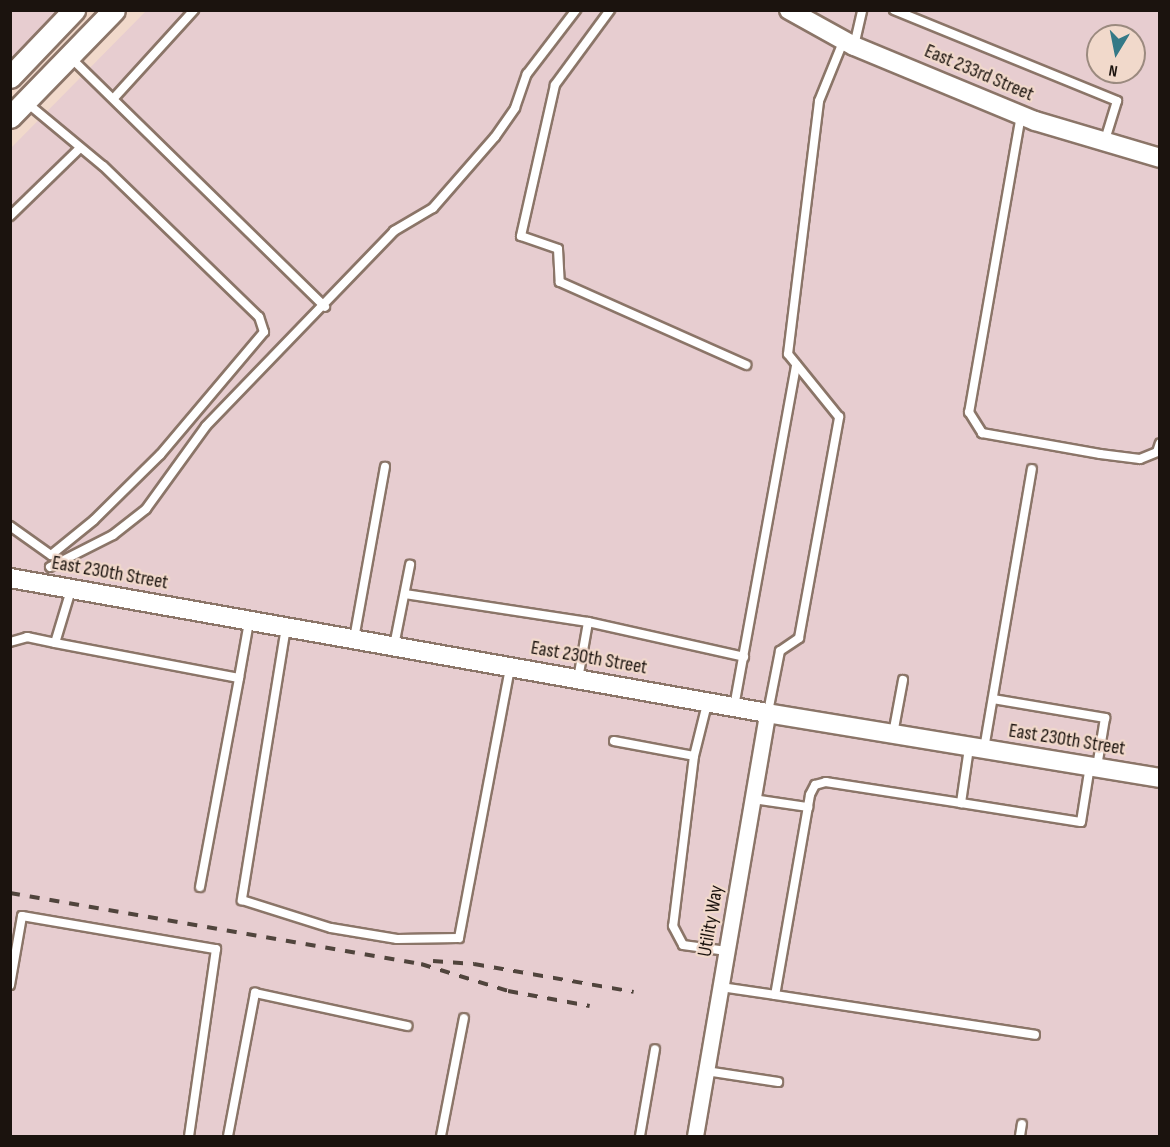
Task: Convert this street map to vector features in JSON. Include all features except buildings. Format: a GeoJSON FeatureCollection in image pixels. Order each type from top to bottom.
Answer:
{"type":"FeatureCollection","features":[{"type":"Feature","properties":{"kind":"main road"},"geometry":{"type":"LineString","coordinates":[[10,77],[74,10]]}},
{"type":"Feature","properties":{"kind":"main road"},"geometry":{"type":"LineString","coordinates":[[10,117],[114,10]]}},
{"type":"Feature","properties":{"kind":"street","name":"East 233rd Street"},"geometry":{"type":"LineString","coordinates":[[789,10],[811,16],[849,43],[1021,115],[1160,158]]}},
{"type":"Feature","properties":{"kind":"street","name":"East 230th Street"},"geometry":{"type":"LineString","coordinates":[[10,578],[768,713],[1160,778]]}},
{"type":"Feature","properties":{"kind":"street","name":"Utility Way"},"geometry":{"type":"LineString","coordinates":[[695,1137],[768,713]]}},
{"type":"Feature","properties":{"kind":"lane"},"geometry":{"type":"LineString","coordinates":[[114,98],[194,10]]}},
{"type":"Feature","properties":{"kind":"lane"},"geometry":{"type":"LineString","coordinates":[[38,583],[50,567],[113,535],[146,509],[206,426],[325,307],[394,231],[433,208],[495,137],[515,108],[527,75],[576,10]]}},
{"type":"Feature","properties":{"kind":"lane"},"geometry":{"type":"LineString","coordinates":[[610,10],[555,86],[521,236],[558,249],[560,282],[746,365]]}},
{"type":"Feature","properties":{"kind":"lane"},"geometry":{"type":"LineString","coordinates":[[768,713],[780,651],[799,638],[839,417],[788,354],[819,101],[849,43],[862,10]]}},
{"type":"Feature","properties":{"kind":"lane"},"geometry":{"type":"LineString","coordinates":[[894,10],[1117,102],[1104,142]]}},
{"type":"Feature","properties":{"kind":"lane"},"geometry":{"type":"LineString","coordinates":[[69,56],[325,307]]}},
{"type":"Feature","properties":{"kind":"lane"},"geometry":{"type":"LineString","coordinates":[[25,102],[79,149],[104,166],[259,317],[264,332],[160,455],[94,520],[51,555],[50,567]]}},
{"type":"Feature","properties":{"kind":"lane"},"geometry":{"type":"LineString","coordinates":[[1021,115],[969,412],[982,433],[1100,454],[1140,459],[1157,452],[1160,442]]}},
{"type":"Feature","properties":{"kind":"lane"},"geometry":{"type":"LineString","coordinates":[[10,216],[79,149]]}},
{"type":"Feature","properties":{"kind":"lane"},"geometry":{"type":"LineString","coordinates":[[734,707],[796,365]]}},
{"type":"Feature","properties":{"kind":"lane"},"geometry":{"type":"LineString","coordinates":[[354,639],[384,467]]}},
{"type":"Feature","properties":{"kind":"lane"},"geometry":{"type":"LineString","coordinates":[[961,803],[976,747],[993,699],[1032,469]]}},
{"type":"Feature","properties":{"kind":"lane"},"geometry":{"type":"LineString","coordinates":[[10,526],[51,555]]}},
{"type":"Feature","properties":{"kind":"lane"},"geometry":{"type":"LineString","coordinates":[[394,646],[410,565]]}},
{"type":"Feature","properties":{"kind":"lane"},"geometry":{"type":"LineString","coordinates":[[55,643],[71,589]]}},
{"type":"Feature","properties":{"kind":"lane"},"geometry":{"type":"LineString","coordinates":[[405,594],[588,622],[744,657]]}},
{"type":"Feature","properties":{"kind":"lane"},"geometry":{"type":"LineString","coordinates":[[200,886],[250,620]]}},
{"type":"Feature","properties":{"kind":"lane"},"geometry":{"type":"LineString","coordinates":[[578,679],[588,622]]}},
{"type":"Feature","properties":{"kind":"lane"},"geometry":{"type":"LineString","coordinates":[[286,627],[242,900],[331,928],[397,939],[459,938],[511,667]]}},
{"type":"Feature","properties":{"kind":"lane"},"geometry":{"type":"LineString","coordinates":[[10,642],[27,637],[239,678]]}},
{"type":"Feature","properties":{"kind":"lane"},"geometry":{"type":"LineString","coordinates":[[893,734],[903,680]]}},
{"type":"Feature","properties":{"kind":"lane"},"geometry":{"type":"LineString","coordinates":[[775,995],[808,807],[815,785],[826,782],[1081,822],[1105,718],[993,699]]}},
{"type":"Feature","properties":{"kind":"lane"},"geometry":{"type":"LineString","coordinates":[[707,702],[694,756],[673,926],[683,945],[727,951]]}},
{"type":"Feature","properties":{"kind":"lane"},"geometry":{"type":"LineString","coordinates":[[615,741],[694,756]]}},
{"type":"Feature","properties":{"kind":"lane"},"geometry":{"type":"LineString","coordinates":[[753,799],[808,807]]}},
{"type":"Feature","properties":{"kind":"lane"},"geometry":{"type":"LineString","coordinates":[[10,985],[22,916],[216,949],[189,1137]]}},
{"type":"Feature","properties":{"kind":"lane"},"geometry":{"type":"LineString","coordinates":[[721,987],[1035,1035]]}},
{"type":"Feature","properties":{"kind":"lane"},"geometry":{"type":"LineString","coordinates":[[228,1137],[255,993],[407,1026]]}},
{"type":"Feature","properties":{"kind":"lane"},"geometry":{"type":"LineString","coordinates":[[441,1137],[464,1018]]}},
{"type":"Feature","properties":{"kind":"lane"},"geometry":{"type":"LineString","coordinates":[[640,1137],[655,1049]]}},
{"type":"Feature","properties":{"kind":"lane"},"geometry":{"type":"LineString","coordinates":[[706,1071],[778,1082]]}},
{"type":"Feature","properties":{"kind":"lane"},"geometry":{"type":"LineString","coordinates":[[1020,1137],[1022,1124]]}},
{"type":"Feature","properties":{"kind":"shaded area"},"geometry":{"type":"Polygon","coordinates":[[[10,11],[59,11],[11,60],[10,11]]]}},
{"type":"Feature","properties":{"kind":"shaded area"},"geometry":{"type":"Polygon","coordinates":[[[146,11],[1159,11],[1159,1136],[11,1136],[10,149],[146,11]]]}},
{"type":"Feature","properties":{"kind":"railway"},"geometry":{"type":"LineString","coordinates":[[10,893],[421,964],[508,991],[590,1006]]}},
{"type":"Feature","properties":{"kind":"railway"},"geometry":{"type":"LineString","coordinates":[[433,961],[474,964],[634,992]]}}]}
